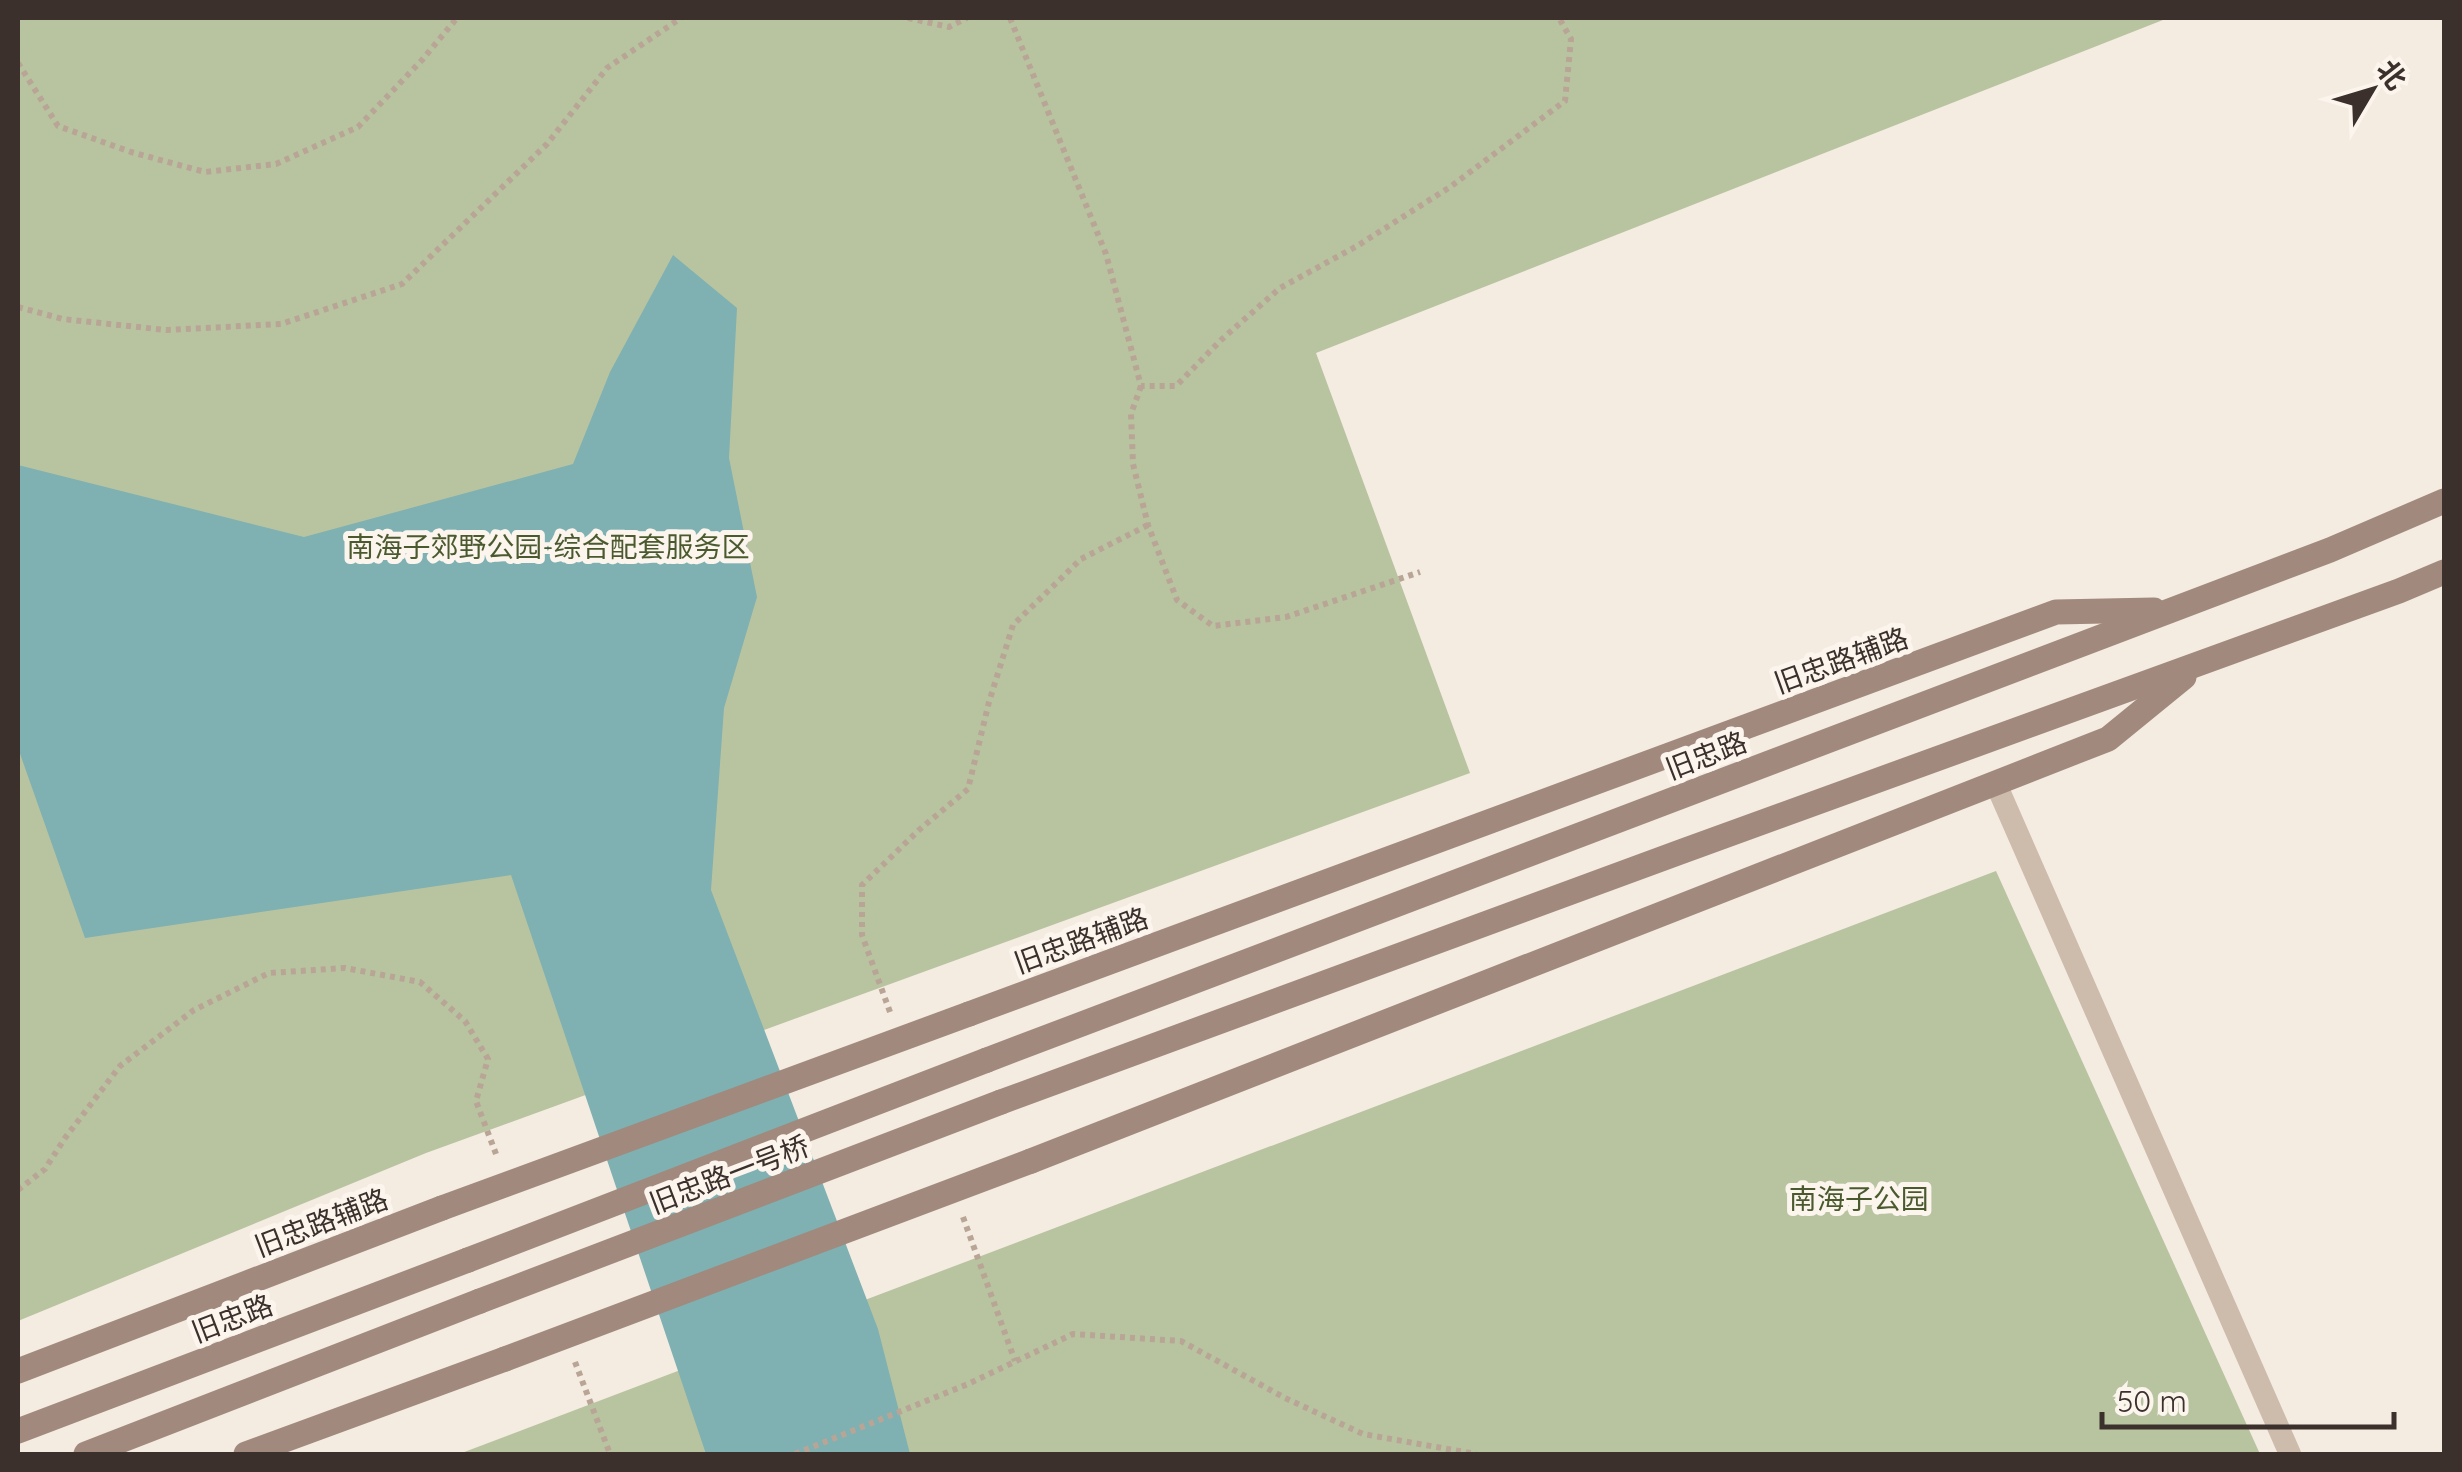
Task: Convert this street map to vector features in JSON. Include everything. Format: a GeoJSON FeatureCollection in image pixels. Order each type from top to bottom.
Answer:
{"type":"FeatureCollection","features":[{"type":"Feature","properties":{"kind":"main road","name":"旧忠路"},"geometry":{"type":"LineString","coordinates":[[987,1060],[2330,550],[2444,501]]}},
{"type":"Feature","properties":{"kind":"main road"},"geometry":{"type":"LineString","coordinates":[[246,1454],[1031,1161],[1996,784],[2108,738],[2201,663],[2444,572]]}},
{"type":"Feature","properties":{"kind":"main road","name":"旧忠路辅路"},"geometry":{"type":"LineString","coordinates":[[18,1371],[442,1208],[2056,612],[2174,609]]}},
{"type":"Feature","properties":{"kind":"main road","name":"旧忠路一号桥"},"geometry":{"type":"LineString","coordinates":[[86,1454],[1001,1102],[2201,663]]}},
{"type":"Feature","properties":{"kind":"main road","name":"旧忠路一号桥"},"geometry":{"type":"LineString","coordinates":[[468,1260],[987,1060]]}},
{"type":"Feature","properties":{"kind":"main road","name":"旧忠路"},"geometry":{"type":"LineString","coordinates":[[18,1431],[468,1260]]}},
{"type":"Feature","properties":{"kind":"lane"},"geometry":{"type":"LineString","coordinates":[[1996,784],[2290,1454]]}},
{"type":"Feature","properties":{"kind":"path"},"geometry":{"type":"LineString","coordinates":[[18,63],[58,126],[204,172],[276,164],[358,127],[457,18]]}},
{"type":"Feature","properties":{"kind":"path"},"geometry":{"type":"LineString","coordinates":[[18,306],[64,318],[166,330],[281,324],[402,284],[546,144],[607,68],[680,18]]}},
{"type":"Feature","properties":{"kind":"path"},"geometry":{"type":"LineString","coordinates":[[908,18],[949,26],[967,18]]}},
{"type":"Feature","properties":{"kind":"path"},"geometry":{"type":"LineString","coordinates":[[1010,18],[1106,254],[1141,386],[1131,414],[1133,464],[1148,525],[1177,600],[1213,626],[1286,617],[1420,572]]}},
{"type":"Feature","properties":{"kind":"path"},"geometry":{"type":"LineString","coordinates":[[1141,386],[1176,386],[1280,288],[1450,188],[1566,101],[1570,39],[1559,18]]}},
{"type":"Feature","properties":{"kind":"path"},"geometry":{"type":"LineString","coordinates":[[862,935],[862,885],[968,789],[1013,625],[1081,560],[1148,525]]}},
{"type":"Feature","properties":{"kind":"path"},"geometry":{"type":"LineString","coordinates":[[18,1190],[45,1169],[120,1066],[194,1010],[269,973],[345,968],[420,982],[464,1021],[488,1058],[476,1101]]}},
{"type":"Feature","properties":{"kind":"path"},"geometry":{"type":"LineString","coordinates":[[795,1454],[968,1384],[1074,1334],[1180,1341],[1285,1398],[1364,1434],[1476,1454]]}},
{"type":"Feature","properties":{"kind":"green space","name":"南海子郊野公园-综合配套服务区"},"geometry":{"type":"Polygon","coordinates":[[[18,18],[2168,18],[1316,353],[1470,773],[426,1153],[18,1321],[18,18]]]}},
{"type":"Feature","properties":{"kind":"green space","name":"南海子公园"},"geometry":{"type":"Polygon","coordinates":[[[1996,871],[2260,1454],[459,1454],[1996,871]]]}},
{"type":"Feature","properties":{"kind":"water"},"geometry":{"type":"Polygon","coordinates":[[[673,255],[737,308],[729,458],[757,597],[724,708],[711,890],[878,1329],[910,1454],[706,1454],[511,875],[85,938],[18,748],[18,465],[304,537],[573,464],[610,372],[673,255]]]}}]}
